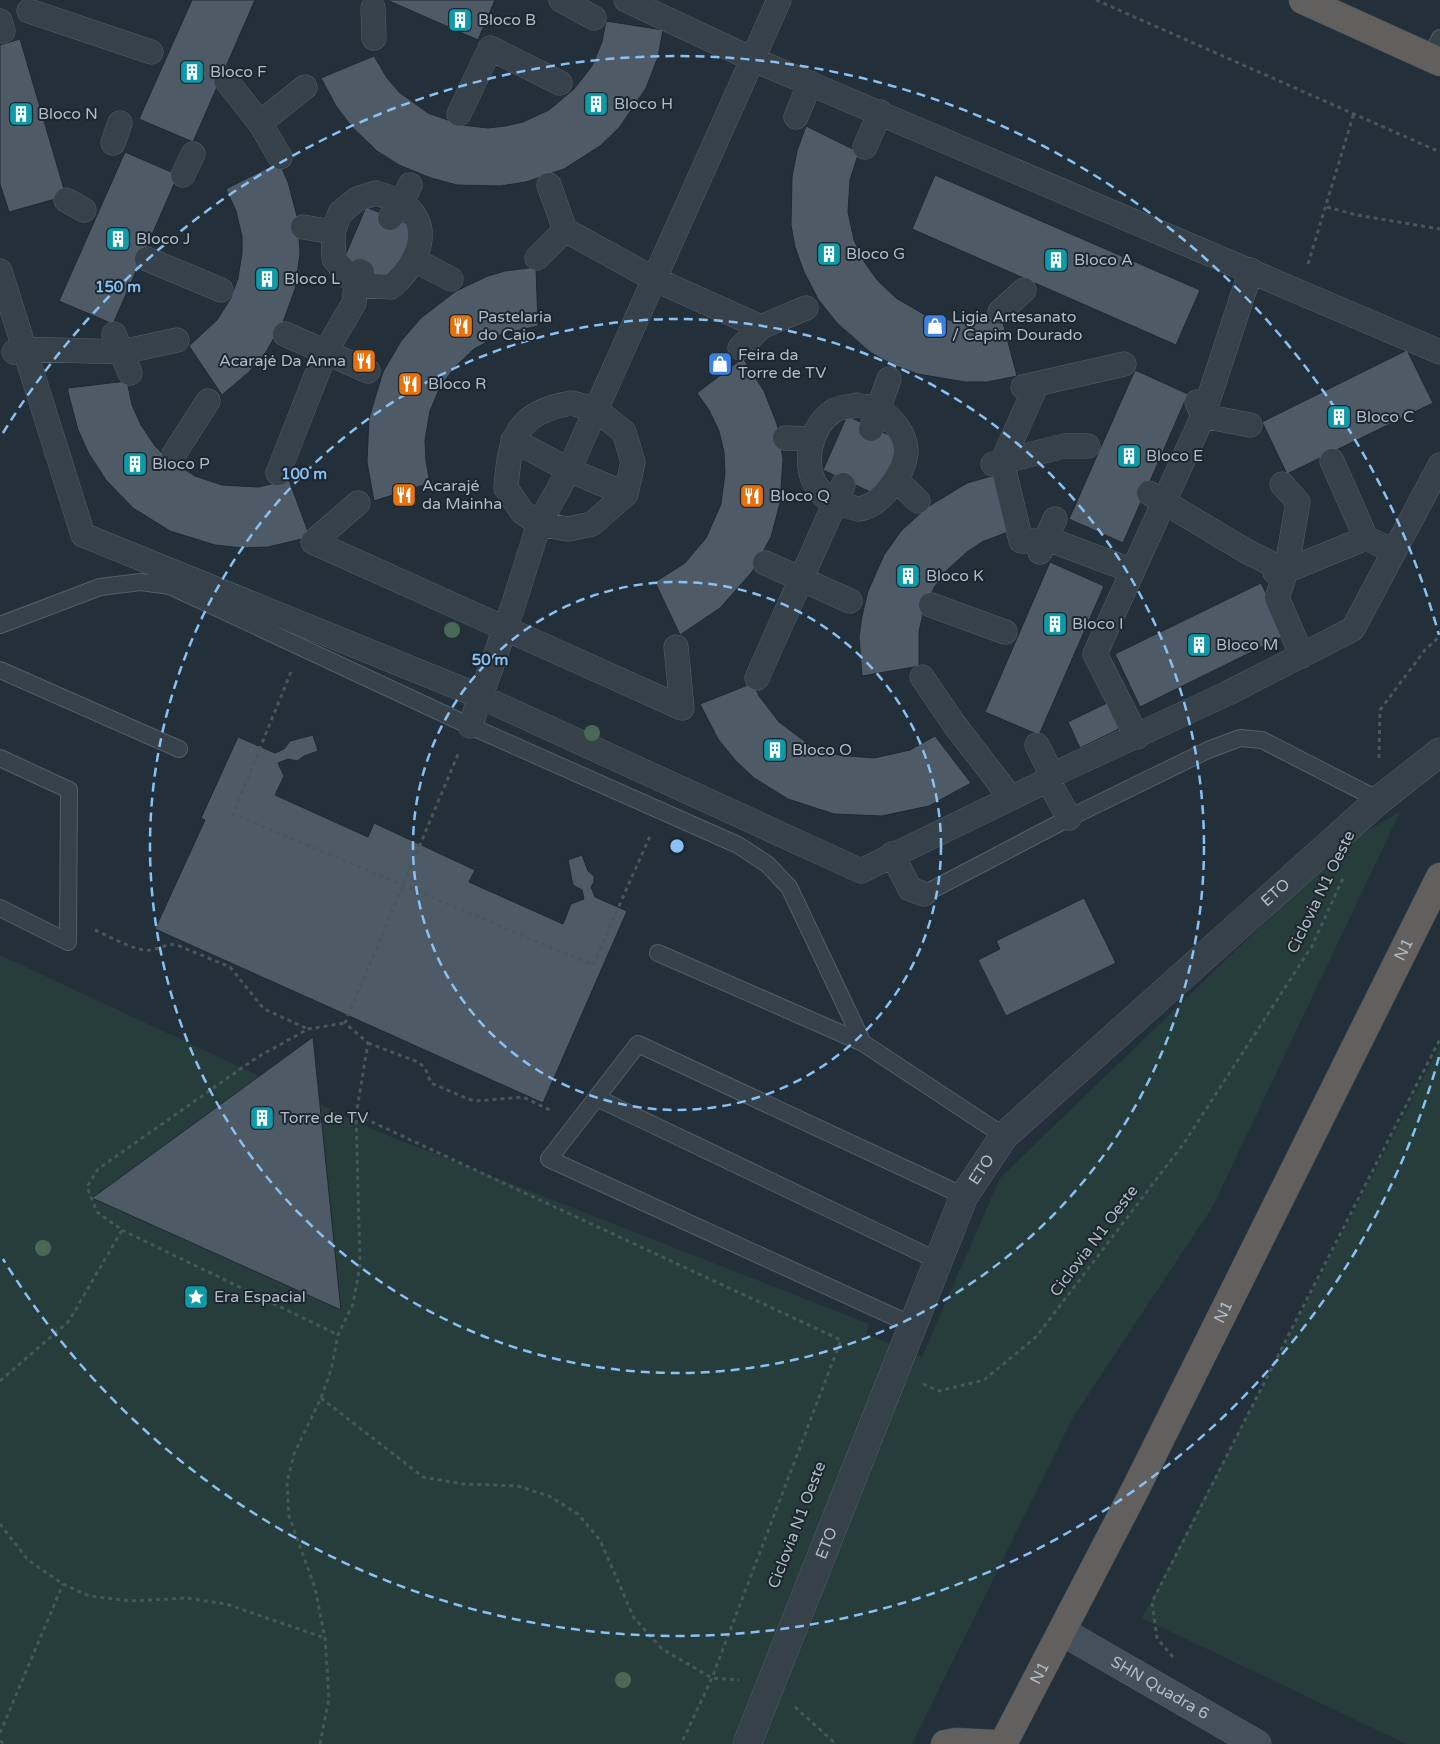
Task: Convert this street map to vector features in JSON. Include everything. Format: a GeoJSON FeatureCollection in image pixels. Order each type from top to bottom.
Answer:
{"type":"FeatureCollection","features":[{"type":"Feature","properties":{"kind":"highway"},"geometry":{"type":"LineString","coordinates":[[1303,0],[1437,53]]}},
{"type":"Feature","properties":{"kind":"highway","name":"N1"},"geometry":{"type":"LineString","coordinates":[[1003,1744],[1063,1632],[1440,877]]}},
{"type":"Feature","properties":{"kind":"highway"},"geometry":{"type":"LineString","coordinates":[[945,1744],[956,1742],[994,1744]]}},
{"type":"Feature","properties":{"kind":"main road","name":"SHN Quadra 6"},"geometry":{"type":"LineString","coordinates":[[1063,1632],[1257,1744]]}},
{"type":"Feature","properties":{"kind":"street"},"geometry":{"type":"LineString","coordinates":[[561,0],[594,18]]}},
{"type":"Feature","properties":{"kind":"street"},"geometry":{"type":"LineString","coordinates":[[626,0],[671,25],[1300,291],[1407,342],[1440,352]]}},
{"type":"Feature","properties":{"kind":"street"},"geometry":{"type":"LineString","coordinates":[[470,726],[539,524],[569,470],[779,0]]}},
{"type":"Feature","properties":{"kind":"street"},"geometry":{"type":"LineString","coordinates":[[373,8],[374,38]]}},
{"type":"Feature","properties":{"kind":"street"},"geometry":{"type":"LineString","coordinates":[[17,18],[151,52]]}},
{"type":"Feature","properties":{"kind":"street"},"geometry":{"type":"LineString","coordinates":[[459,114],[488,52],[560,83]]}},
{"type":"Feature","properties":{"kind":"street"},"geometry":{"type":"LineString","coordinates":[[226,80],[260,123],[280,157]]}},
{"type":"Feature","properties":{"kind":"street"},"geometry":{"type":"LineString","coordinates":[[796,117],[810,83]]}},
{"type":"Feature","properties":{"kind":"street"},"geometry":{"type":"LineString","coordinates":[[260,123],[305,87]]}},
{"type":"Feature","properties":{"kind":"street"},"geometry":{"type":"LineString","coordinates":[[865,147],[880,112]]}},
{"type":"Feature","properties":{"kind":"street"},"geometry":{"type":"LineString","coordinates":[[549,185],[565,230],[654,279],[761,327]]}},
{"type":"Feature","properties":{"kind":"street"},"geometry":{"type":"LineString","coordinates":[[376,192],[401,202],[412,211],[420,229],[420,244],[414,260],[405,274],[391,287],[356,285],[334,259],[333,232],[340,213],[358,199],[376,192]]}},
{"type":"Feature","properties":{"kind":"street"},"geometry":{"type":"LineString","coordinates":[[303,227],[333,232]]}},
{"type":"Feature","properties":{"kind":"street"},"geometry":{"type":"LineString","coordinates":[[537,258],[565,230]]}},
{"type":"Feature","properties":{"kind":"street"},"geometry":{"type":"LineString","coordinates":[[147,259],[221,290]]}},
{"type":"Feature","properties":{"kind":"street"},"geometry":{"type":"LineString","coordinates":[[278,473],[326,351],[354,303],[356,285],[362,272],[345,265],[346,260]]}},
{"type":"Feature","properties":{"kind":"street"},"geometry":{"type":"LineString","coordinates":[[414,260],[451,279]]}},
{"type":"Feature","properties":{"kind":"street"},"geometry":{"type":"LineString","coordinates":[[1137,737],[1095,654],[1121,568],[1157,498],[1203,416],[1251,270]]}},
{"type":"Feature","properties":{"kind":"street"},"geometry":{"type":"LineString","coordinates":[[0,271],[19,350],[70,520],[83,535],[480,696],[861,871],[1050,777],[1137,737],[1233,702],[1302,656],[1353,629],[1440,465]]}},
{"type":"Feature","properties":{"kind":"street"},"geometry":{"type":"LineString","coordinates":[[1000,312],[1024,290]]}},
{"type":"Feature","properties":{"kind":"street"},"geometry":{"type":"LineString","coordinates":[[740,348],[761,327],[806,308]]}},
{"type":"Feature","properties":{"kind":"street"},"geometry":{"type":"LineString","coordinates":[[285,334],[368,371]]}},
{"type":"Feature","properties":{"kind":"street"},"geometry":{"type":"LineString","coordinates":[[19,350],[122,353],[177,340]]}},
{"type":"Feature","properties":{"kind":"street"},"geometry":{"type":"LineString","coordinates":[[1121,568],[1053,541],[1041,548],[1021,541],[997,463],[1027,386],[1124,364]]}},
{"type":"Feature","properties":{"kind":"street"},"geometry":{"type":"LineString","coordinates":[[874,419],[889,379]]}},
{"type":"Feature","properties":{"kind":"street"},"geometry":{"type":"LineString","coordinates":[[1193,394],[1203,416]]}},
{"type":"Feature","properties":{"kind":"street"},"geometry":{"type":"LineString","coordinates":[[174,454],[208,401]]}},
{"type":"Feature","properties":{"kind":"street"},"geometry":{"type":"LineString","coordinates":[[571,403],[595,409],[624,432],[633,462],[626,494],[592,524],[568,529],[539,524],[522,512],[506,488],[513,440],[531,416],[551,406],[571,403]]}},
{"type":"Feature","properties":{"kind":"street"},"geometry":{"type":"LineString","coordinates":[[857,406],[874,419],[898,425],[906,453],[896,480],[880,499],[860,509],[839,494],[820,492],[810,476],[809,457],[813,439],[822,421],[836,409],[857,406]]}},
{"type":"Feature","properties":{"kind":"street"},"geometry":{"type":"LineString","coordinates":[[1203,416],[1250,425]]}},
{"type":"Feature","properties":{"kind":"street"},"geometry":{"type":"LineString","coordinates":[[785,438],[813,439]]}},
{"type":"Feature","properties":{"kind":"street"},"geometry":{"type":"LineString","coordinates":[[513,440],[569,470],[626,494]]}},
{"type":"Feature","properties":{"kind":"street"},"geometry":{"type":"LineString","coordinates":[[997,463],[1064,446],[1088,446]]}},
{"type":"Feature","properties":{"kind":"street"},"geometry":{"type":"LineString","coordinates":[[1332,460],[1366,538],[1394,551]]}},
{"type":"Feature","properties":{"kind":"street"},"geometry":{"type":"LineString","coordinates":[[896,480],[918,500]]}},
{"type":"Feature","properties":{"kind":"street"},"geometry":{"type":"LineString","coordinates":[[1282,484],[1298,502],[1286,571],[1277,598],[1291,635],[1302,656]]}},
{"type":"Feature","properties":{"kind":"street"},"geometry":{"type":"LineString","coordinates":[[757,678],[839,494]]}},
{"type":"Feature","properties":{"kind":"street"},"geometry":{"type":"LineString","coordinates":[[1157,498],[1246,552],[1286,571]]}},
{"type":"Feature","properties":{"kind":"street"},"geometry":{"type":"LineString","coordinates":[[358,503],[313,542],[682,708],[676,647]]}},
{"type":"Feature","properties":{"kind":"street"},"geometry":{"type":"LineString","coordinates":[[1041,548],[1055,520]]}},
{"type":"Feature","properties":{"kind":"street"},"geometry":{"type":"LineString","coordinates":[[1258,573],[1286,571],[1366,538]]}},
{"type":"Feature","properties":{"kind":"street"},"geometry":{"type":"LineString","coordinates":[[765,563],[850,601]]}},
{"type":"Feature","properties":{"kind":"street"},"geometry":{"type":"LineString","coordinates":[[932,605],[1006,632]]}},
{"type":"Feature","properties":{"kind":"street"},"geometry":{"type":"LineString","coordinates":[[922,676],[952,722],[1011,798]]}},
{"type":"Feature","properties":{"kind":"street"},"geometry":{"type":"LineString","coordinates":[[1037,745],[1069,818]]}},
{"type":"Feature","properties":{"kind":"street","name":"ETO"},"geometry":{"type":"LineString","coordinates":[[747,1744],[896,1372],[912,1325],[964,1196],[1004,1136],[1379,800],[1440,752]]}},
{"type":"Feature","properties":{"kind":"street"},"geometry":{"type":"LineString","coordinates":[[892,854],[910,890],[924,894]]}},
{"type":"Feature","properties":{"kind":"lane"},"geometry":{"type":"LineString","coordinates":[[0,625],[100,587],[141,582],[170,586],[470,726],[738,845],[767,864],[788,888],[863,1043]]}},
{"type":"Feature","properties":{"kind":"lane"},"geometry":{"type":"LineString","coordinates":[[0,670],[179,750]]}},
{"type":"Feature","properties":{"kind":"lane"},"geometry":{"type":"LineString","coordinates":[[924,894],[1069,818],[1208,750],[1240,738],[1262,740],[1379,800]]}},
{"type":"Feature","properties":{"kind":"lane"},"geometry":{"type":"LineString","coordinates":[[0,758],[69,790],[68,942],[0,908]]}},
{"type":"Feature","properties":{"kind":"lane"},"geometry":{"type":"LineString","coordinates":[[658,953],[863,1043],[1004,1136]]}},
{"type":"Feature","properties":{"kind":"lane"},"geometry":{"type":"LineString","coordinates":[[912,1325],[549,1159],[638,1044],[964,1196]]}},
{"type":"Feature","properties":{"kind":"lane"},"geometry":{"type":"LineString","coordinates":[[597,1098],[938,1260]]}},
{"type":"Feature","properties":{"kind":"path"},"geometry":{"type":"LineString","coordinates":[[1096,0],[1440,152]]}},
{"type":"Feature","properties":{"kind":"path"},"geometry":{"type":"LineString","coordinates":[[1300,291],[1354,114]]}},
{"type":"Feature","properties":{"kind":"path"},"geometry":{"type":"LineString","coordinates":[[1327,207],[1357,215],[1440,229]]}},
{"type":"Feature","properties":{"kind":"path"},"geometry":{"type":"LineString","coordinates":[[1379,800],[1380,710],[1426,650],[1440,636]]}},
{"type":"Feature","properties":{"kind":"path"},"geometry":{"type":"LineString","coordinates":[[301,648],[233,814],[402,887],[593,965],[661,810]]}},
{"type":"Feature","properties":{"kind":"path"},"geometry":{"type":"LineString","coordinates":[[345,1023],[470,726]]}},
{"type":"Feature","properties":{"kind":"path","name":"Ciclovia N1 Oeste"},"geometry":{"type":"LineString","coordinates":[[896,1372],[939,1391],[984,1380],[1036,1337],[1184,1143],[1312,946],[1347,869]]}},
{"type":"Feature","properties":{"kind":"path"},"geometry":{"type":"LineString","coordinates":[[69,920],[141,950],[151,950],[170,944],[177,945],[230,967],[264,1009],[308,1030]]}},
{"type":"Feature","properties":{"kind":"path"},"geometry":{"type":"LineString","coordinates":[[338,1336],[122,1230],[97,1212],[87,1187],[98,1169],[256,1058],[308,1030],[345,1023]]}},
{"type":"Feature","properties":{"kind":"path"},"geometry":{"type":"LineString","coordinates":[[345,1023],[368,1043],[418,1062],[425,1068],[431,1083],[468,1099],[476,1101],[523,1097],[577,1123]]}},
{"type":"Feature","properties":{"kind":"path"},"geometry":{"type":"LineString","coordinates":[[1175,1696],[1184,1669],[1157,1638],[1152,1602],[1440,1039]]}},
{"type":"Feature","properties":{"kind":"path"},"geometry":{"type":"LineString","coordinates":[[320,1744],[329,1698],[325,1638],[315,1588],[289,1516],[287,1483],[294,1454],[321,1398],[331,1370],[338,1336],[353,1304],[360,1266],[356,1115],[368,1043]]}},
{"type":"Feature","properties":{"kind":"path"},"geometry":{"type":"LineString","coordinates":[[356,1115],[841,1340],[712,1678],[681,1744]]}},
{"type":"Feature","properties":{"kind":"path"},"geometry":{"type":"LineString","coordinates":[[0,1381],[69,1321],[122,1230]]}},
{"type":"Feature","properties":{"kind":"path"},"geometry":{"type":"LineString","coordinates":[[321,1398],[423,1477],[463,1484],[518,1486],[548,1496],[578,1514],[600,1540],[634,1618],[662,1649],[712,1678],[751,1680],[782,1695],[836,1744]]}},
{"type":"Feature","properties":{"kind":"path"},"geometry":{"type":"LineString","coordinates":[[0,1524],[28,1560],[63,1584],[89,1596],[132,1601],[186,1598],[226,1604],[325,1638]]}},
{"type":"Feature","properties":{"kind":"path"},"geometry":{"type":"LineString","coordinates":[[0,1733],[63,1584]]}},
{"type":"Feature","properties":{"kind":"path"},"geometry":{"type":"LineString","coordinates":[[0,1741],[5,1744]]}},
{"type":"Feature","properties":{"kind":"green space","name":"Torre de TV"},"geometry":{"type":"Polygon","coordinates":[[[1400,812],[1213,1206],[1072,1419],[912,1744],[0,1744],[0,955],[379,1132],[869,1324],[866,1334],[922,1357],[1000,1178],[1348,842],[1400,812]]]}},
{"type":"Feature","properties":{"kind":"green space"},"geometry":{"type":"Polygon","coordinates":[[[1440,1046],[1440,1744],[1406,1744],[1142,1618],[1440,1046]]]}},
{"type":"Feature","properties":{"kind":"building","name":"Bloco F"},"geometry":{"type":"Polygon","coordinates":[[[192,0],[255,0],[193,142],[139,119],[192,0]]]}},
{"type":"Feature","properties":{"kind":"building","name":"Bloco B"},"geometry":{"type":"Polygon","coordinates":[[[387,0],[495,0],[478,40],[387,0]]]}},
{"type":"Feature","properties":{"kind":"building","name":"Bloco H"},"geometry":{"type":"Polygon","coordinates":[[[606,21],[663,30],[658,57],[646,88],[619,128],[600,146],[564,169],[526,182],[500,186],[457,185],[431,178],[399,165],[377,151],[352,127],[336,106],[321,78],[374,56],[387,78],[399,92],[428,113],[462,125],[488,128],[505,126],[523,122],[549,110],[574,89],[592,66],[602,42],[606,21]]]}},
{"type":"Feature","properties":{"kind":"building","name":"Bloco N"},"geometry":{"type":"Polygon","coordinates":[[[20,39],[66,196],[9,212],[0,184],[0,45],[20,39]]]}},
{"type":"Feature","properties":{"kind":"building","name":"Bloco G"},"geometry":{"type":"Polygon","coordinates":[[[806,126],[859,152],[850,180],[848,212],[854,240],[865,263],[878,281],[896,298],[927,316],[966,323],[1002,319],[1017,376],[987,382],[965,382],[918,374],[893,365],[870,352],[837,323],[818,299],[804,272],[795,247],[791,225],[792,177],[797,151],[806,126]]]}},
{"type":"Feature","properties":{"kind":"building","name":"Bloco J"},"geometry":{"type":"Polygon","coordinates":[[[125,152],[178,175],[113,324],[59,301],[125,152]]]}},
{"type":"Feature","properties":{"kind":"building","name":"Bloco L"},"geometry":{"type":"Polygon","coordinates":[[[279,162],[288,182],[298,220],[300,254],[295,289],[283,322],[266,352],[249,372],[222,395],[189,346],[217,320],[231,298],[238,278],[242,253],[242,236],[236,211],[226,189],[279,162]]]}},
{"type":"Feature","properties":{"kind":"building","name":"Bloco A"},"geometry":{"type":"Polygon","coordinates":[[[935,175],[1200,290],[1176,345],[912,229],[935,175]]]}},
{"type":"Feature","properties":{"kind":"building"},"geometry":{"type":"Polygon","coordinates":[[[366,207],[422,230],[398,284],[343,261],[366,207]]]}},
{"type":"Feature","properties":{"kind":"building","name":"Bloco R"},"geometry":{"type":"Polygon","coordinates":[[[536,267],[538,326],[502,334],[474,349],[455,367],[440,387],[430,411],[425,440],[430,483],[374,501],[367,462],[369,418],[383,372],[401,341],[421,318],[456,291],[488,276],[505,271],[536,267]]]}},
{"type":"Feature","properties":{"kind":"building","name":"Bloco C"},"geometry":{"type":"Polygon","coordinates":[[[1407,350],[1433,403],[1287,474],[1262,422],[1407,350]]]}},
{"type":"Feature","properties":{"kind":"building","name":"Bloco Q"},"geometry":{"type":"Polygon","coordinates":[[[743,358],[764,391],[777,424],[783,459],[780,503],[771,537],[752,572],[720,608],[680,635],[655,582],[685,563],[706,538],[721,504],[725,473],[724,452],[719,431],[709,410],[697,393],[743,358]]]}},
{"type":"Feature","properties":{"kind":"building","name":"Bloco E"},"geometry":{"type":"Polygon","coordinates":[[[1135,370],[1188,394],[1123,543],[1069,519],[1135,370]]]}},
{"type":"Feature","properties":{"kind":"building","name":"Bloco P"},"geometry":{"type":"Polygon","coordinates":[[[127,381],[132,405],[141,425],[155,446],[168,459],[195,476],[222,485],[258,487],[289,480],[310,537],[268,547],[242,548],[215,545],[170,531],[133,508],[106,480],[89,454],[78,430],[68,392],[68,388],[127,381]]]}},
{"type":"Feature","properties":{"kind":"building"},"geometry":{"type":"Polygon","coordinates":[[[847,416],[902,441],[877,495],[823,470],[847,416]]]}},
{"type":"Feature","properties":{"kind":"building","name":"Bloco K"},"geometry":{"type":"Polygon","coordinates":[[[995,475],[1008,532],[982,542],[967,552],[948,569],[935,586],[925,606],[919,631],[919,666],[862,676],[859,637],[862,616],[868,591],[884,555],[901,531],[926,508],[967,483],[995,475]]]}},
{"type":"Feature","properties":{"kind":"building","name":"Bloco I"},"geometry":{"type":"Polygon","coordinates":[[[1050,562],[1104,586],[1039,735],[985,712],[1050,562]]]}},
{"type":"Feature","properties":{"kind":"building","name":"Bloco M"},"geometry":{"type":"Polygon","coordinates":[[[1261,583],[1286,635],[1140,707],[1115,654],[1261,583]]]}},
{"type":"Feature","properties":{"kind":"building","name":"Bloco O"},"geometry":{"type":"Polygon","coordinates":[[[753,683],[759,696],[779,722],[811,746],[838,755],[874,758],[910,750],[935,736],[971,783],[929,806],[882,816],[834,814],[788,799],[754,778],[735,760],[718,739],[700,704],[753,683]]]}},
{"type":"Feature","properties":{"kind":"building"},"geometry":{"type":"Polygon","coordinates":[[[1107,703],[1119,729],[1080,748],[1068,722],[1107,703]]]}},
{"type":"Feature","properties":{"kind":"building"},"geometry":{"type":"Polygon","coordinates":[[[313,735],[318,751],[304,756],[297,761],[288,759],[278,763],[284,776],[275,795],[368,837],[374,823],[475,870],[469,882],[563,924],[571,904],[584,899],[582,890],[573,885],[568,860],[582,855],[588,871],[594,876],[594,882],[591,887],[595,897],[627,911],[543,1103],[155,929],[205,820],[201,818],[238,737],[275,753],[284,749],[290,741],[313,735]]]}},
{"type":"Feature","properties":{"kind":"building"},"geometry":{"type":"Polygon","coordinates":[[[1084,898],[1116,963],[1006,1016],[978,960],[1000,949],[996,941],[1084,898]]]}},
{"type":"Feature","properties":{"kind":"building","name":"Torre de TV"},"geometry":{"type":"Polygon","coordinates":[[[313,1037],[341,1310],[92,1198],[313,1037]]]}},
{"type":"Feature","properties":{"kind":"place","name":"Bloco B"},"geometry":{"type":"Point","coordinates":[460,20]}},
{"type":"Feature","properties":{"kind":"place","name":"Bloco F"},"geometry":{"type":"Point","coordinates":[192,72]}},
{"type":"Feature","properties":{"kind":"place","name":"Bloco H"},"geometry":{"type":"Point","coordinates":[596,104]}},
{"type":"Feature","properties":{"kind":"place","name":"Bloco N"},"geometry":{"type":"Point","coordinates":[21,114]}},
{"type":"Feature","properties":{"kind":"place","name":"Bloco J"},"geometry":{"type":"Point","coordinates":[118,239]}},
{"type":"Feature","properties":{"kind":"place","name":"Bloco G"},"geometry":{"type":"Point","coordinates":[829,254]}},
{"type":"Feature","properties":{"kind":"place","name":"Bloco A"},"geometry":{"type":"Point","coordinates":[1056,260]}},
{"type":"Feature","properties":{"kind":"place","name":"Bloco L"},"geometry":{"type":"Point","coordinates":[267,279]}},
{"type":"Feature","properties":{"kind":"place","name":"Pastelaria do Caio"},"geometry":{"type":"Point","coordinates":[461,326]}},
{"type":"Feature","properties":{"kind":"place","name":"Ligia Artesanato / Capim Dourado"},"geometry":{"type":"Point","coordinates":[935,326]}},
{"type":"Feature","properties":{"kind":"place","name":"Acarajé Da Anna"},"geometry":{"type":"Point","coordinates":[364,361]}},
{"type":"Feature","properties":{"kind":"place","name":"Feira da Torre de TV"},"geometry":{"type":"Point","coordinates":[720,364]}},
{"type":"Feature","properties":{"kind":"place","name":"Bloco R"},"geometry":{"type":"Point","coordinates":[410,384]}},
{"type":"Feature","properties":{"kind":"place","name":"Bloco C"},"geometry":{"type":"Point","coordinates":[1339,417]}},
{"type":"Feature","properties":{"kind":"place","name":"Bloco E"},"geometry":{"type":"Point","coordinates":[1129,456]}},
{"type":"Feature","properties":{"kind":"place","name":"Bloco P"},"geometry":{"type":"Point","coordinates":[135,464]}},
{"type":"Feature","properties":{"kind":"place","name":"Acarajé da Mainha"},"geometry":{"type":"Point","coordinates":[404,495]}},
{"type":"Feature","properties":{"kind":"place","name":"Bloco Q"},"geometry":{"type":"Point","coordinates":[752,496]}},
{"type":"Feature","properties":{"kind":"place","name":"Bloco K"},"geometry":{"type":"Point","coordinates":[908,576]}},
{"type":"Feature","properties":{"kind":"place","name":"Bloco I"},"geometry":{"type":"Point","coordinates":[1055,624]}},
{"type":"Feature","properties":{"kind":"place","name":"Bloco M"},"geometry":{"type":"Point","coordinates":[1199,645]}},
{"type":"Feature","properties":{"kind":"place","name":"Bloco O"},"geometry":{"type":"Point","coordinates":[775,750]}},
{"type":"Feature","properties":{"kind":"place","name":"Torre de TV"},"geometry":{"type":"Point","coordinates":[262,1118]}},
{"type":"Feature","properties":{"kind":"place","name":"Era Espacial"},"geometry":{"type":"Point","coordinates":[196,1297]}}]}
